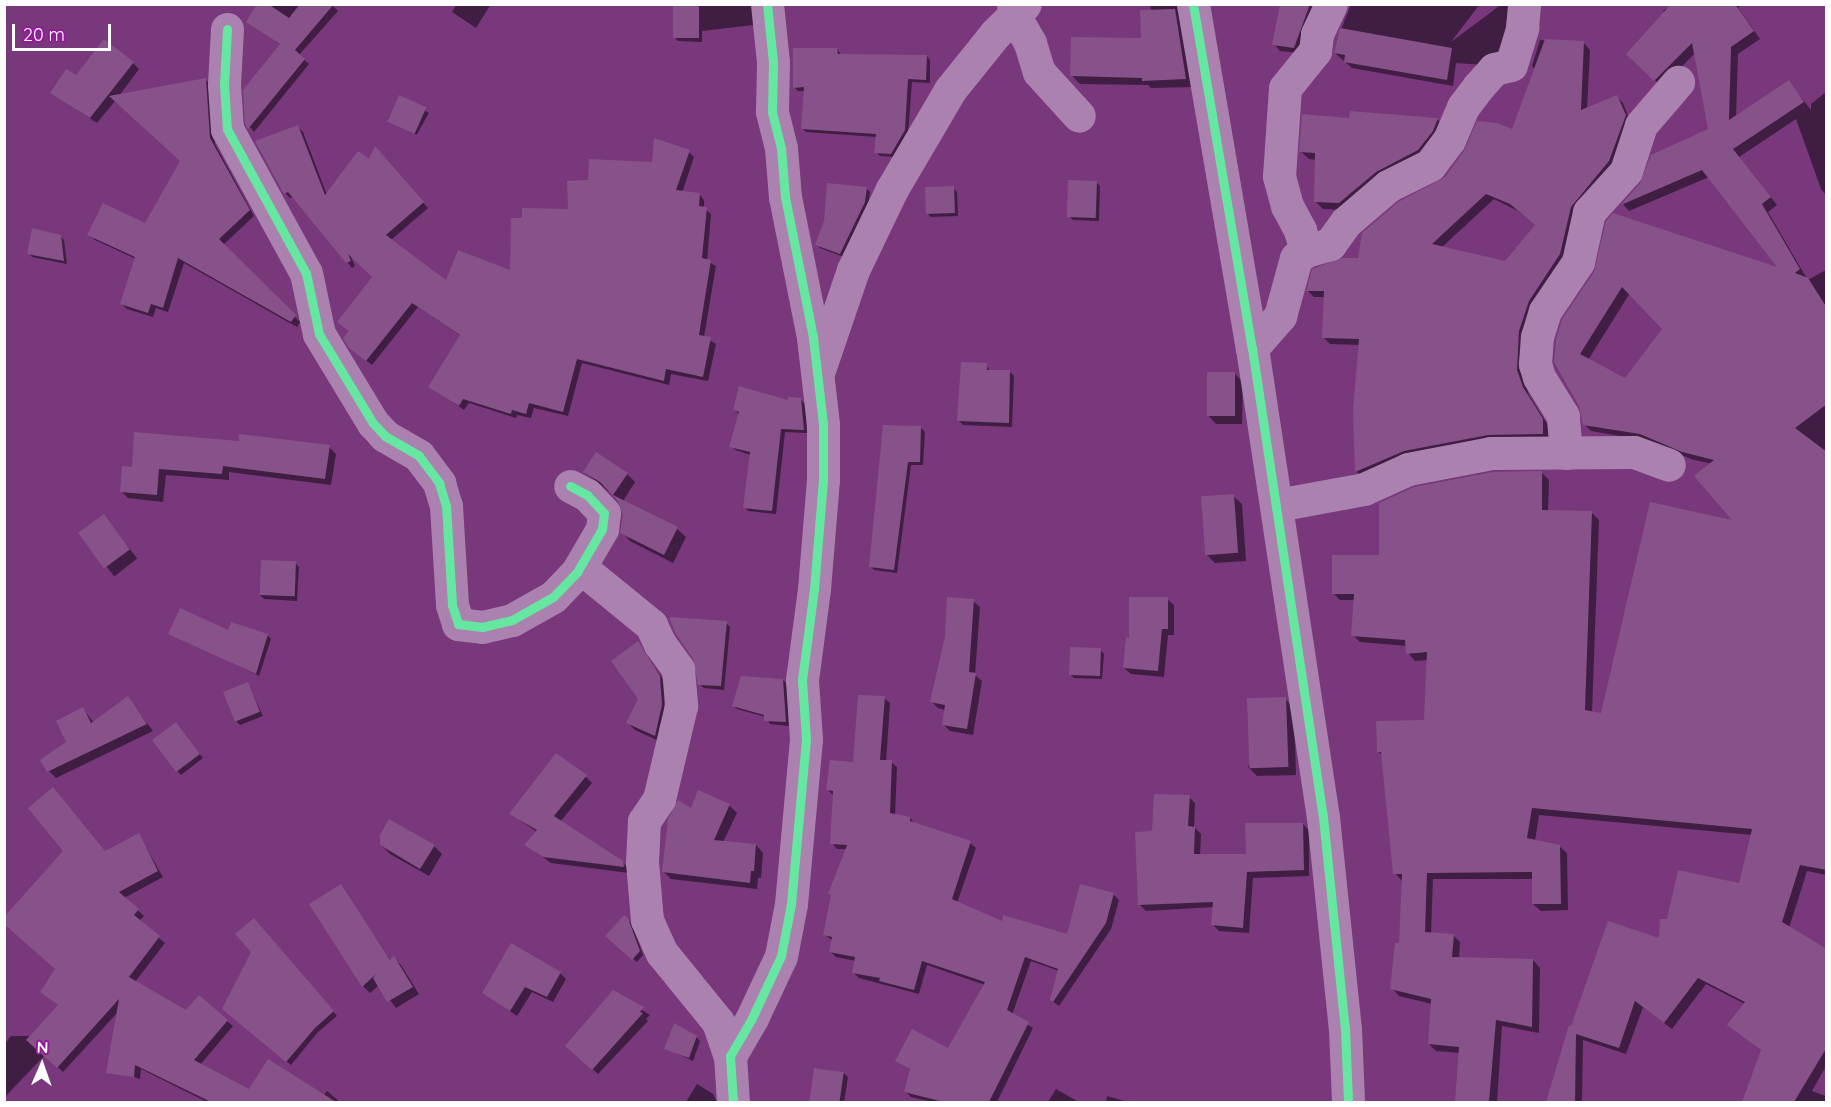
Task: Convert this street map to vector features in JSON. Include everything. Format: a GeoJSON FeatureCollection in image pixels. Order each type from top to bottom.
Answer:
{"type":"FeatureCollection","features":[{"type":"Feature","properties":{"kind":"street"},"geometry":{"type":"LineString","coordinates":[[730,1056],[752,1018],[781,956],[791,904],[806,739],[802,680],[814,589],[823,480],[823,424],[817,375],[802,276],[784,197],[781,148],[772,111],[773,62],[767,4]]}},
{"type":"Feature","properties":{"kind":"street"},"geometry":{"type":"LineString","coordinates":[[1192,4],[1252,348],[1323,817],[1346,1029],[1348,1102]]}},
{"type":"Feature","properties":{"kind":"street"},"geometry":{"type":"LineString","coordinates":[[1306,251],[1300,230],[1287,206],[1279,176],[1285,88],[1316,51],[1317,34],[1331,4]]}},
{"type":"Feature","properties":{"kind":"street"},"geometry":{"type":"LineString","coordinates":[[1252,348],[1280,316],[1296,258],[1306,251],[1330,244],[1346,222],[1388,186],[1430,165],[1449,140],[1463,107],[1478,87],[1494,69],[1511,65],[1522,28],[1524,4]]}},
{"type":"Feature","properties":{"kind":"street"},"geometry":{"type":"LineString","coordinates":[[817,375],[853,270],[892,189],[950,90],[1017,8]]}},
{"type":"Feature","properties":{"kind":"street"},"geometry":{"type":"LineString","coordinates":[[1017,8],[1040,72],[1078,116]]}},
{"type":"Feature","properties":{"kind":"street"},"geometry":{"type":"LineString","coordinates":[[227,29],[224,85],[226,129],[306,273],[319,334],[373,423],[385,436],[419,456],[439,483],[446,506],[452,605],[458,624],[482,627],[512,620],[530,612],[553,597],[580,567],[602,529],[604,513],[587,495],[570,486]]}},
{"type":"Feature","properties":{"kind":"street"},"geometry":{"type":"LineString","coordinates":[[1566,453],[1563,416],[1539,377],[1535,364],[1538,337],[1545,311],[1578,262],[1590,212],[1626,171],[1641,125],[1678,82]]}},
{"type":"Feature","properties":{"kind":"street"},"geometry":{"type":"LineString","coordinates":[[1277,505],[1364,489],[1408,469],[1491,453],[1634,452],[1669,465]]}},
{"type":"Feature","properties":{"kind":"street"},"geometry":{"type":"LineString","coordinates":[[580,567],[651,625],[678,669],[681,706],[659,799],[644,821],[642,862],[647,920],[662,952],[718,1022],[730,1056],[733,1102]]}},
{"type":"Feature","properties":{"kind":"building"},"geometry":{"type":"Polygon","coordinates":[[[257,4],[268,4],[289,18],[300,4],[334,4],[295,50],[305,59],[248,129],[245,124],[243,90],[280,44],[246,22],[257,4]]]}},
{"type":"Feature","properties":{"kind":"building"},"geometry":{"type":"Polygon","coordinates":[[[673,4],[699,4],[699,38],[673,38],[673,4]]]}},
{"type":"Feature","properties":{"kind":"building"},"geometry":{"type":"Polygon","coordinates":[[[1280,4],[1310,4],[1294,48],[1272,45],[1280,4]]]}},
{"type":"Feature","properties":{"kind":"building"},"geometry":{"type":"Polygon","coordinates":[[[1671,4],[1735,4],[1754,31],[1731,47],[1729,120],[1789,80],[1804,102],[1733,149],[1771,197],[1762,204],[1800,269],[1795,273],[1808,278],[1827,308],[1827,404],[1795,428],[1827,452],[1827,870],[1800,865],[1782,922],[1827,949],[1827,1047],[1794,1102],[1742,1102],[1761,1050],[1727,1025],[1745,1002],[1698,978],[1664,1023],[1635,1001],[1619,1048],[1576,1034],[1575,1102],[1546,1102],[1569,1025],[1571,1026],[1608,921],[1659,938],[1660,919],[1667,919],[1678,870],[1739,883],[1752,829],[1532,808],[1527,838],[1560,845],[1561,904],[1532,904],[1532,872],[1427,873],[1425,932],[1454,934],[1452,957],[1533,959],[1532,1027],[1496,1020],[1489,1102],[1455,1102],[1459,1047],[1428,1044],[1431,999],[1390,989],[1395,943],[1399,943],[1402,874],[1393,874],[1381,752],[1377,752],[1376,721],[1424,720],[1427,652],[1406,654],[1405,640],[1351,636],[1354,594],[1332,594],[1332,555],[1379,555],[1379,503],[1414,487],[1493,472],[1542,471],[1542,510],[1592,511],[1585,710],[1601,713],[1650,502],[1732,520],[1694,476],[1714,460],[1682,452],[1640,434],[1583,425],[1579,406],[1554,362],[1556,340],[1562,319],[1594,272],[1606,221],[1613,213],[1777,267],[1702,170],[1621,205],[1640,183],[1651,155],[1708,129],[1692,43],[1654,81],[1626,54],[1671,4]],[[1622,287],[1580,354],[1625,378],[1662,329],[1622,287]]]}},
{"type":"Feature","properties":{"kind":"building"},"geometry":{"type":"Polygon","coordinates":[[[1175,9],[1186,79],[1142,81],[1142,78],[1070,76],[1071,37],[1141,38],[1140,10],[1175,9]]]}},
{"type":"Feature","properties":{"kind":"building"},"geometry":{"type":"Polygon","coordinates":[[[1340,28],[1452,48],[1447,80],[1344,62],[1345,55],[1334,53],[1340,28]]]}},
{"type":"Feature","properties":{"kind":"building"},"geometry":{"type":"Polygon","coordinates":[[[104,39],[134,62],[90,118],[50,93],[66,69],[76,75],[104,39]]]}},
{"type":"Feature","properties":{"kind":"building"},"geometry":{"type":"Polygon","coordinates":[[[1545,39],[1584,41],[1581,110],[1617,95],[1626,115],[1609,161],[1571,207],[1560,254],[1529,301],[1519,331],[1517,370],[1523,387],[1543,419],[1543,434],[1488,435],[1404,451],[1355,472],[1353,410],[1359,339],[1322,338],[1324,291],[1306,291],[1312,269],[1341,258],[1358,258],[1362,233],[1398,202],[1445,177],[1464,151],[1477,121],[1497,123],[1512,129],[1545,39]],[[1486,194],[1432,244],[1505,261],[1535,225],[1510,204],[1486,194]]]}},
{"type":"Feature","properties":{"kind":"building"},"geometry":{"type":"Polygon","coordinates":[[[793,48],[837,48],[838,54],[927,55],[926,80],[908,79],[905,130],[891,154],[874,153],[876,134],[801,129],[804,87],[793,88],[793,48]]]}},
{"type":"Feature","properties":{"kind":"building"},"geometry":{"type":"Polygon","coordinates":[[[206,78],[210,138],[250,210],[219,239],[296,315],[291,322],[178,258],[163,308],[151,304],[148,313],[120,304],[135,257],[87,235],[103,203],[145,223],[180,161],[109,96],[206,78]]]}},
{"type":"Feature","properties":{"kind":"building"},"geometry":{"type":"Polygon","coordinates":[[[399,95],[426,107],[415,134],[387,121],[399,95]]]}},
{"type":"Feature","properties":{"kind":"building"},"geometry":{"type":"Polygon","coordinates":[[[1350,111],[1438,118],[1433,131],[1418,150],[1376,172],[1339,203],[1314,202],[1315,153],[1299,152],[1302,114],[1349,118],[1350,111]]]}},
{"type":"Feature","properties":{"kind":"building"},"geometry":{"type":"Polygon","coordinates":[[[298,125],[325,195],[358,151],[369,159],[375,146],[424,202],[386,235],[446,280],[458,250],[510,270],[511,218],[522,218],[522,208],[568,209],[567,181],[588,180],[589,159],[652,162],[654,138],[690,150],[676,190],[700,193],[699,206],[707,207],[702,258],[711,260],[699,335],[711,337],[703,377],[666,369],[664,381],[577,359],[563,412],[529,403],[526,414],[512,410],[511,414],[463,399],[459,406],[428,387],[460,335],[412,303],[366,361],[349,348],[343,338],[349,331],[337,322],[372,277],[348,254],[351,261],[346,263],[288,192],[284,194],[255,141],[298,125]]]}},
{"type":"Feature","properties":{"kind":"building"},"geometry":{"type":"Polygon","coordinates":[[[1068,180],[1097,181],[1096,218],[1067,217],[1068,180]]]}},
{"type":"Feature","properties":{"kind":"building"},"geometry":{"type":"Polygon","coordinates":[[[827,183],[867,187],[865,202],[840,254],[815,245],[824,221],[827,183]]]}},
{"type":"Feature","properties":{"kind":"building"},"geometry":{"type":"Polygon","coordinates":[[[954,186],[955,213],[926,214],[925,187],[954,186]]]}},
{"type":"Feature","properties":{"kind":"building"},"geometry":{"type":"Polygon","coordinates":[[[32,228],[61,235],[64,261],[27,254],[32,228]]]}},
{"type":"Feature","properties":{"kind":"building"},"geometry":{"type":"Polygon","coordinates":[[[961,362],[987,363],[987,370],[1010,370],[1009,423],[957,421],[961,362]]]}},
{"type":"Feature","properties":{"kind":"building"},"geometry":{"type":"Polygon","coordinates":[[[1207,372],[1235,372],[1235,416],[1207,416],[1207,372]]]}},
{"type":"Feature","properties":{"kind":"building"},"geometry":{"type":"Polygon","coordinates":[[[739,386],[788,400],[788,397],[801,398],[804,430],[781,429],[772,511],[743,508],[750,452],[729,447],[739,412],[733,410],[739,386]]]}},
{"type":"Feature","properties":{"kind":"building"},"geometry":{"type":"Polygon","coordinates":[[[883,425],[921,426],[920,462],[908,462],[894,570],[869,567],[883,425]]]}},
{"type":"Feature","properties":{"kind":"building"},"geometry":{"type":"Polygon","coordinates":[[[134,432],[239,441],[239,434],[330,445],[325,479],[223,466],[222,474],[159,469],[157,495],[120,492],[122,466],[132,467],[134,432]]]}},
{"type":"Feature","properties":{"kind":"building"},"geometry":{"type":"Polygon","coordinates":[[[596,452],[628,473],[613,495],[678,527],[664,555],[620,533],[623,515],[618,501],[600,482],[583,472],[596,452]]]}},
{"type":"Feature","properties":{"kind":"building"},"geometry":{"type":"Polygon","coordinates":[[[1234,494],[1238,553],[1205,555],[1201,496],[1234,494]]]}},
{"type":"Feature","properties":{"kind":"building"},"geometry":{"type":"Polygon","coordinates":[[[104,514],[130,550],[104,568],[78,533],[104,514]]]}},
{"type":"Feature","properties":{"kind":"building"},"geometry":{"type":"Polygon","coordinates":[[[261,560],[296,561],[295,596],[260,595],[261,560]]]}},
{"type":"Feature","properties":{"kind":"building"},"geometry":{"type":"Polygon","coordinates":[[[947,597],[974,599],[969,672],[976,673],[967,729],[942,725],[945,705],[930,702],[945,636],[947,597]]]}},
{"type":"Feature","properties":{"kind":"building"},"geometry":{"type":"Polygon","coordinates":[[[1129,597],[1168,597],[1168,629],[1162,629],[1158,671],[1123,668],[1126,637],[1129,638],[1129,597]]]}},
{"type":"Feature","properties":{"kind":"building"},"geometry":{"type":"Polygon","coordinates":[[[180,608],[228,630],[231,622],[268,634],[256,674],[168,634],[180,608]]]}},
{"type":"Feature","properties":{"kind":"building"},"geometry":{"type":"Polygon","coordinates":[[[669,618],[727,621],[721,686],[698,685],[693,659],[676,634],[669,618]]]}},
{"type":"Feature","properties":{"kind":"building"},"geometry":{"type":"Polygon","coordinates":[[[638,641],[660,676],[662,705],[655,736],[626,723],[638,699],[611,661],[638,641]]]}},
{"type":"Feature","properties":{"kind":"building"},"geometry":{"type":"Polygon","coordinates":[[[1070,647],[1101,648],[1100,676],[1069,675],[1070,647]]]}},
{"type":"Feature","properties":{"kind":"building"},"geometry":{"type":"Polygon","coordinates":[[[741,676],[783,679],[786,722],[764,721],[764,715],[732,706],[741,676]]]}},
{"type":"Feature","properties":{"kind":"building"},"geometry":{"type":"Polygon","coordinates":[[[248,682],[260,712],[235,722],[223,692],[248,682]]]}},
{"type":"Feature","properties":{"kind":"building"},"geometry":{"type":"Polygon","coordinates":[[[858,695],[885,696],[880,760],[892,760],[890,813],[910,817],[910,821],[971,841],[952,899],[1002,921],[1003,915],[1067,934],[1080,884],[1114,893],[1106,923],[1053,1002],[1050,1000],[1058,969],[1025,957],[1007,1010],[1029,1022],[989,1102],[944,1102],[904,1092],[910,1069],[895,1061],[912,1029],[948,1048],[985,982],[922,961],[914,990],[879,981],[880,978],[852,973],[855,957],[829,952],[832,937],[823,935],[831,895],[828,894],[847,845],[830,844],[833,791],[826,790],[830,760],[853,762],[858,695]]]}},
{"type":"Feature","properties":{"kind":"building"},"geometry":{"type":"Polygon","coordinates":[[[128,696],[147,724],[47,772],[40,760],[66,742],[56,721],[83,707],[91,723],[128,696]]]}},
{"type":"Feature","properties":{"kind":"building"},"geometry":{"type":"Polygon","coordinates":[[[1286,697],[1288,767],[1249,768],[1247,698],[1286,697]]]}},
{"type":"Feature","properties":{"kind":"building"},"geometry":{"type":"Polygon","coordinates":[[[176,722],[200,754],[176,772],[152,740],[176,722]]]}},
{"type":"Feature","properties":{"kind":"building"},"geometry":{"type":"Polygon","coordinates":[[[556,753],[587,775],[554,816],[623,861],[624,867],[543,857],[524,845],[537,830],[509,814],[556,753]]]}},
{"type":"Feature","properties":{"kind":"building"},"geometry":{"type":"Polygon","coordinates":[[[53,787],[105,851],[139,833],[158,871],[119,892],[139,909],[134,915],[160,936],[129,977],[186,1010],[199,995],[228,1020],[194,1060],[249,1089],[268,1059],[336,1102],[211,1102],[135,1065],[134,1077],[106,1073],[119,999],[57,1068],[26,1040],[58,1005],[40,992],[55,969],[4,924],[4,917],[63,851],[28,808],[53,787]]]}},
{"type":"Feature","properties":{"kind":"building"},"geometry":{"type":"Polygon","coordinates":[[[698,790],[730,804],[714,840],[756,844],[754,871],[751,871],[750,883],[662,872],[668,819],[678,800],[691,808],[698,790]]]}},
{"type":"Feature","properties":{"kind":"building"},"geometry":{"type":"Polygon","coordinates":[[[1154,794],[1190,795],[1188,826],[1195,827],[1194,854],[1246,854],[1245,823],[1303,823],[1304,870],[1247,872],[1243,928],[1211,925],[1213,902],[1138,905],[1135,832],[1152,831],[1154,794]]]}},
{"type":"Feature","properties":{"kind":"building"},"geometry":{"type":"Polygon","coordinates":[[[389,819],[435,845],[420,869],[380,845],[380,835],[389,819]]]}},
{"type":"Feature","properties":{"kind":"building"},"geometry":{"type":"Polygon","coordinates":[[[341,884],[390,960],[394,956],[413,987],[387,1002],[373,978],[376,974],[362,987],[309,904],[341,884]]]}},
{"type":"Feature","properties":{"kind":"building"},"geometry":{"type":"Polygon","coordinates":[[[624,915],[628,918],[640,951],[632,960],[605,936],[624,915]]]}},
{"type":"Feature","properties":{"kind":"building"},"geometry":{"type":"Polygon","coordinates":[[[254,918],[334,1011],[315,1028],[286,1062],[222,1009],[251,952],[235,934],[254,918]]]}},
{"type":"Feature","properties":{"kind":"building"},"geometry":{"type":"Polygon","coordinates":[[[511,943],[561,972],[547,997],[525,987],[510,1011],[482,993],[511,943]]]}},
{"type":"Feature","properties":{"kind":"building"},"geometry":{"type":"Polygon","coordinates":[[[613,990],[644,1007],[640,1012],[643,1013],[592,1070],[565,1046],[613,990]]]}},
{"type":"Feature","properties":{"kind":"building"},"geometry":{"type":"Polygon","coordinates":[[[674,1023],[697,1036],[689,1058],[664,1049],[674,1023]]]}},
{"type":"Feature","properties":{"kind":"building"},"geometry":{"type":"Polygon","coordinates":[[[814,1068],[844,1072],[840,1102],[809,1102],[814,1068]]]}},
{"type":"Feature","properties":{"kind":"cycle path"},"geometry":{"type":"LineString","coordinates":[[733,1102],[730,1056],[752,1018],[781,956],[791,904],[806,739],[802,680],[814,589],[823,480],[823,424],[813,337],[785,197],[781,148],[772,111],[773,62],[767,4]]}},
{"type":"Feature","properties":{"kind":"cycle path"},"geometry":{"type":"LineString","coordinates":[[1193,4],[1252,348],[1323,817],[1345,1029],[1348,1102]]}},
{"type":"Feature","properties":{"kind":"cycle path"},"geometry":{"type":"LineString","coordinates":[[227,29],[224,85],[227,129],[306,273],[319,334],[373,423],[385,436],[419,456],[439,483],[446,506],[452,605],[458,624],[482,627],[512,620],[553,597],[577,572],[602,529],[604,513],[587,495],[570,486]]}}]}
